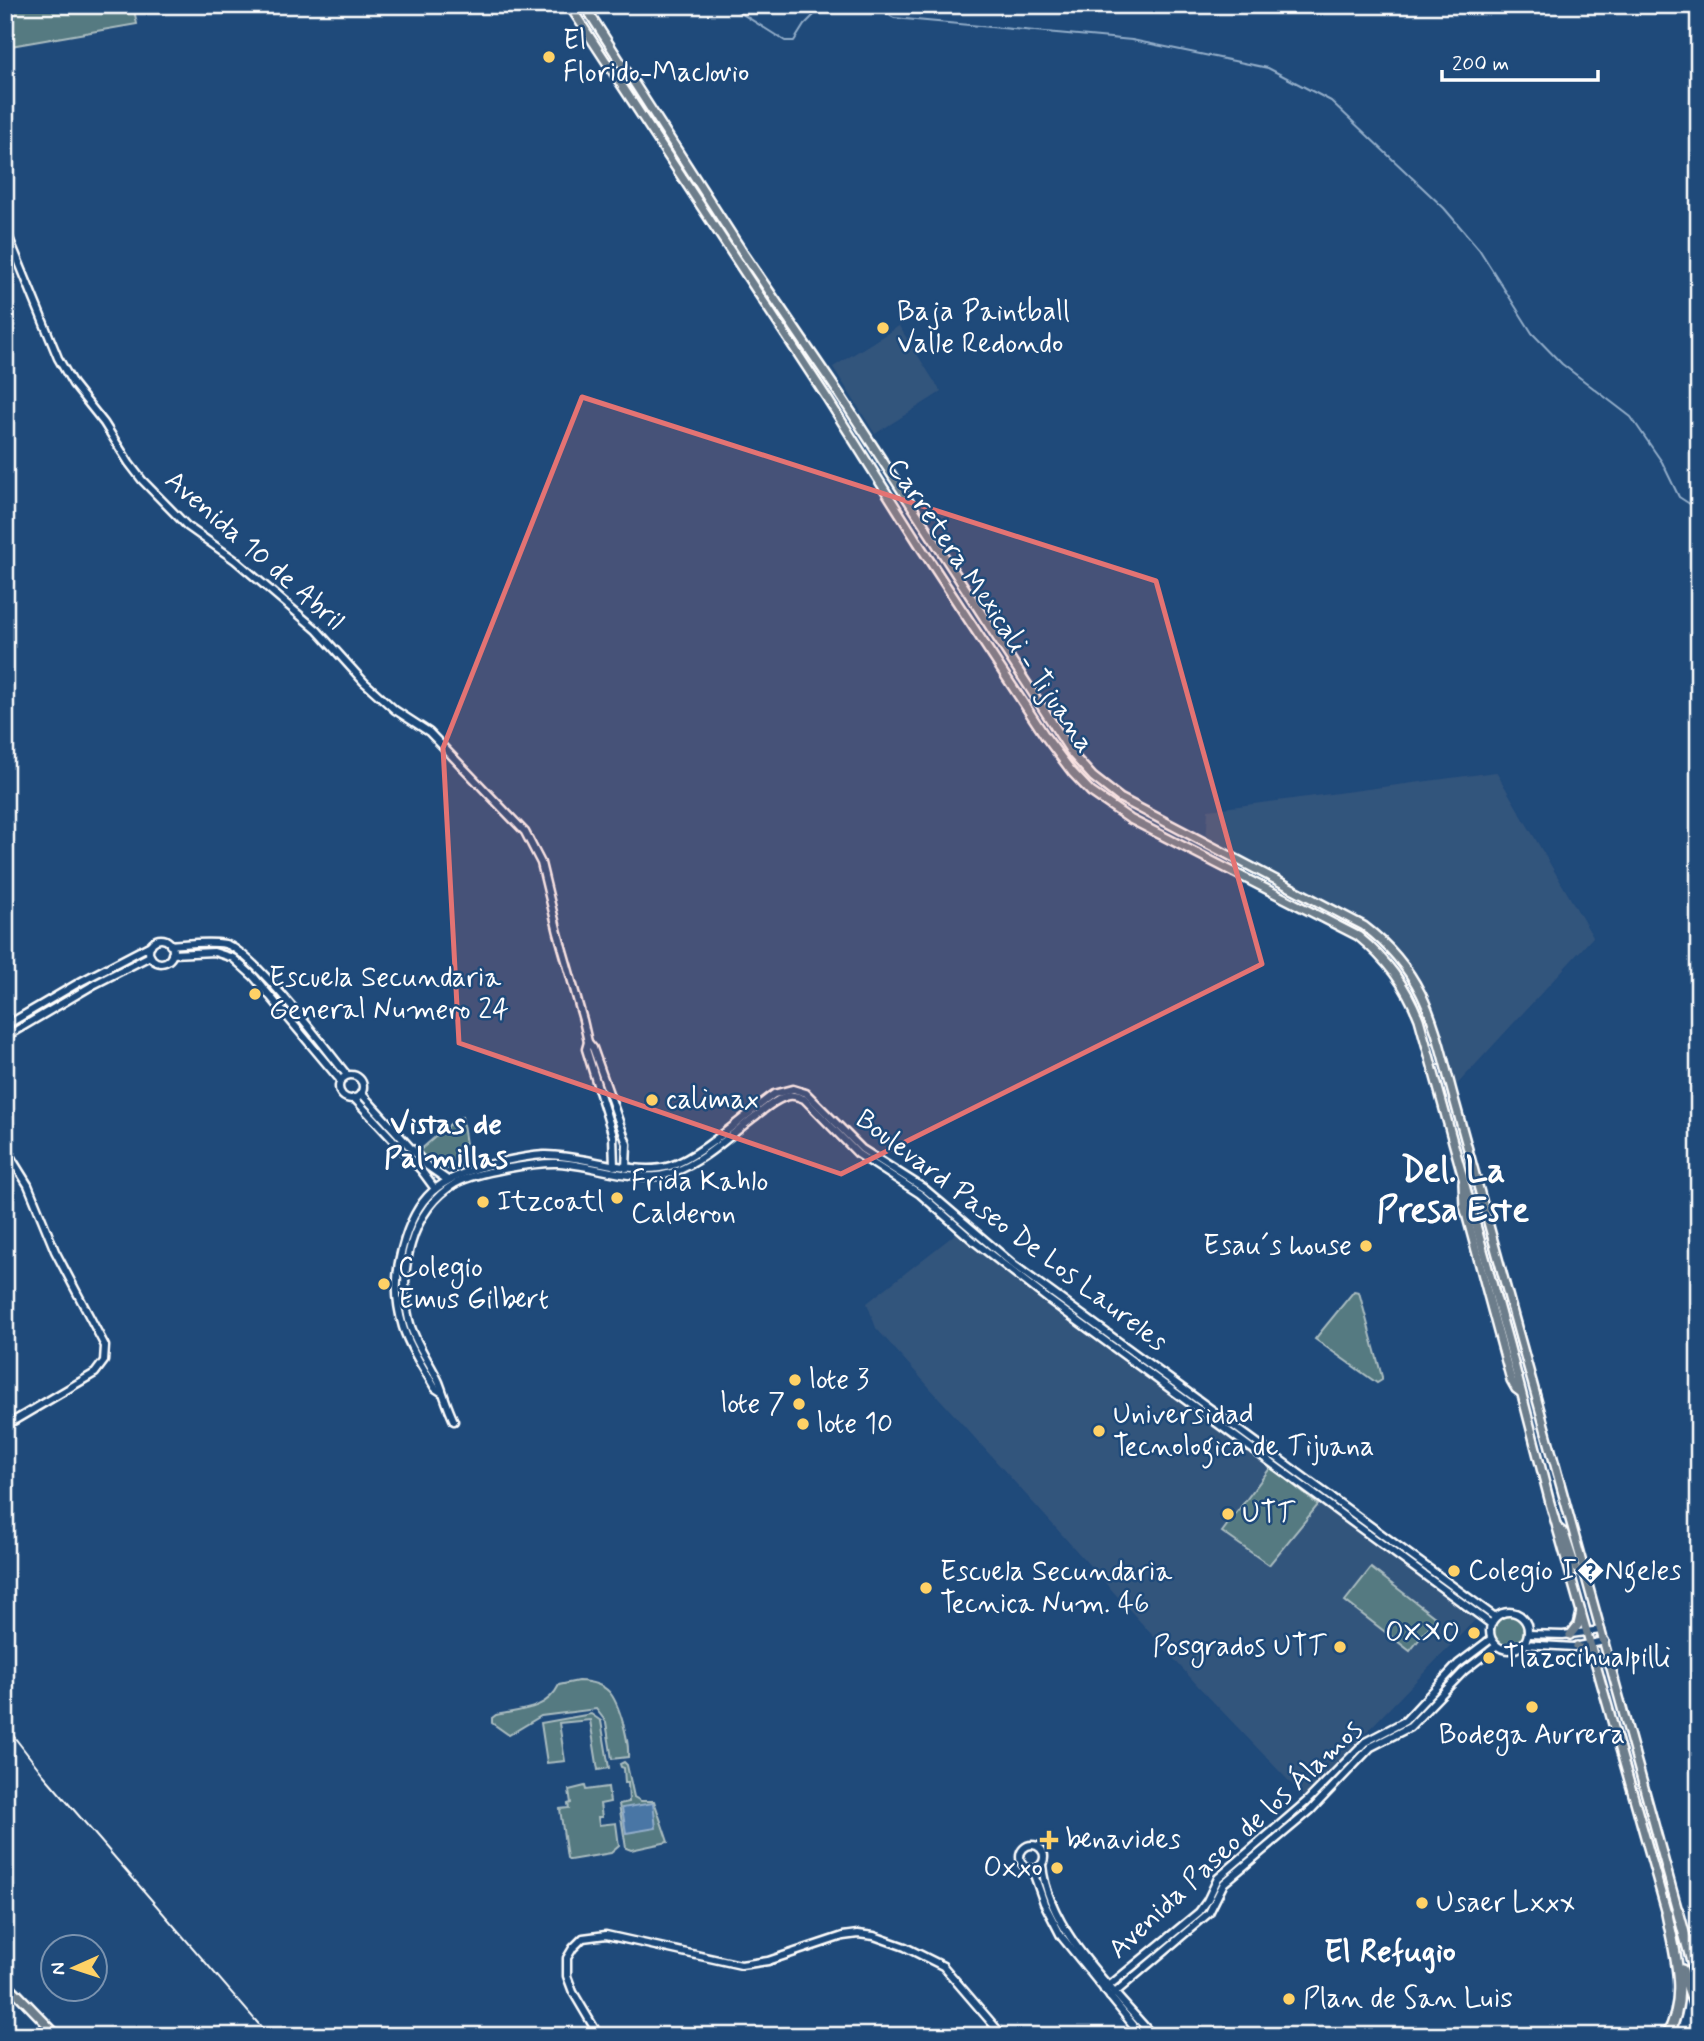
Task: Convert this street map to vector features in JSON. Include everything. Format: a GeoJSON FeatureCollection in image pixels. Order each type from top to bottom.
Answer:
{"type":"FeatureCollection","features":[{"type":"Feature","properties":{"kind":"highway"},"geometry":{"type":"LineString","coordinates":[[1678,1911],[1699,1959]]}},
{"type":"Feature","properties":{"kind":"highway","name":"Carretera Mexicali - Tijuana"},"geometry":{"type":"LineString","coordinates":[[1678,1911],[1699,1987]]}},
{"type":"Feature","properties":{"kind":"highway"},"geometry":{"type":"LineString","coordinates":[[1667,1914],[1680,1991],[1676,2018],[1667,2036]]}},
{"type":"Feature","properties":{"kind":"highway","name":"Carretera Mexicali - Tijuana"},"geometry":{"type":"LineString","coordinates":[[1667,1914],[1699,2018]]}},
{"type":"Feature","properties":{"kind":"main road","name":"Carretera Mexicali - Tijuana"},"geometry":{"type":"LineString","coordinates":[[569,5],[1039,727],[1077,778],[1111,807],[1130,819],[1358,936],[1393,969],[1405,986],[1419,1019],[1557,1527],[1667,1914]]}},
{"type":"Feature","properties":{"kind":"main road","name":"Carretera Mexicali - Tijuana"},"geometry":{"type":"LineString","coordinates":[[584,5],[1073,755],[1093,777],[1119,798],[1364,926],[1393,951],[1413,976],[1429,1013],[1457,1106],[1678,1911]]}},
{"type":"Feature","properties":{"kind":"main road"},"geometry":{"type":"LineString","coordinates":[[1557,1527],[1564,1533],[1576,1569],[1584,1572]]}},
{"type":"Feature","properties":{"kind":"main road"},"geometry":{"type":"LineString","coordinates":[[1570,1635],[1578,1625],[1582,1611]]}},
{"type":"Feature","properties":{"kind":"main road"},"geometry":{"type":"LineString","coordinates":[[1577,1646],[1588,1650],[1595,1659]]}},
{"type":"Feature","properties":{"kind":"main road"},"geometry":{"type":"LineString","coordinates":[[5,1982],[58,2036]]}},
{"type":"Feature","properties":{"kind":"street","name":"Avenida 10 de Abril"},"geometry":{"type":"LineString","coordinates":[[5,228],[58,358],[73,384],[104,423],[142,480],[187,526],[235,560],[298,613],[327,640],[364,682],[395,710],[429,733],[525,832],[541,863],[588,1042]]}},
{"type":"Feature","properties":{"kind":"street"},"geometry":{"type":"LineString","coordinates":[[5,1026],[159,940],[170,945],[226,944],[238,950],[277,991],[344,1078]]}},
{"type":"Feature","properties":{"kind":"street"},"geometry":{"type":"LineString","coordinates":[[151,945],[150,956],[161,963],[167,961],[172,954],[170,945]]}},
{"type":"Feature","properties":{"kind":"street"},"geometry":{"type":"LineString","coordinates":[[172,954],[214,952],[233,958],[254,977],[344,1078],[359,1078],[363,1087],[361,1093],[354,1098]]}},
{"type":"Feature","properties":{"kind":"street"},"geometry":{"type":"LineString","coordinates":[[5,1037],[94,984],[150,956]]}},
{"type":"Feature","properties":{"kind":"street"},"geometry":{"type":"LineString","coordinates":[[588,1042],[586,1049],[613,1136],[614,1168]]}},
{"type":"Feature","properties":{"kind":"street"},"geometry":{"type":"LineString","coordinates":[[588,1042],[593,1048],[627,1144],[626,1170]]}},
{"type":"Feature","properties":{"kind":"street"},"geometry":{"type":"LineString","coordinates":[[344,1078],[340,1088],[342,1094],[354,1098],[421,1170],[435,1189]]}},
{"type":"Feature","properties":{"kind":"street","name":"Boulevard Paseo De Los Laureles"},"geometry":{"type":"LineString","coordinates":[[626,1170],[659,1169],[681,1162],[774,1094],[788,1089],[802,1091],[862,1149],[925,1189],[1014,1265],[1495,1617]]}},
{"type":"Feature","properties":{"kind":"street"},"geometry":{"type":"LineString","coordinates":[[361,1093],[426,1165],[446,1180]]}},
{"type":"Feature","properties":{"kind":"street","name":"Boulevard Paseo De Los Laureles"},"geometry":{"type":"LineString","coordinates":[[439,1389],[403,1326],[396,1281],[398,1262],[414,1213],[446,1180],[463,1171],[542,1155],[657,1175],[676,1171],[701,1157],[776,1101],[790,1096],[804,1099],[858,1154],[907,1184],[1049,1300],[1491,1623]]}},
{"type":"Feature","properties":{"kind":"street"},"geometry":{"type":"LineString","coordinates":[[5,1148],[28,1185],[55,1251],[105,1346],[106,1354],[101,1368],[95,1373],[5,1426]]}},
{"type":"Feature","properties":{"kind":"street","name":"Boulevard Paseo De Los Laureles"},"geometry":{"type":"LineString","coordinates":[[439,1389],[413,1332],[407,1309],[407,1264],[416,1228],[422,1217],[456,1183],[514,1167],[556,1163],[614,1168]]}},
{"type":"Feature","properties":{"kind":"street"},"geometry":{"type":"LineString","coordinates":[[439,1389],[454,1421]]}},
{"type":"Feature","properties":{"kind":"street"},"geometry":{"type":"LineString","coordinates":[[1505,1612],[1516,1613],[1524,1619],[1528,1634],[1523,1644],[1513,1650],[1496,1646],[1491,1639],[1491,1623],[1495,1617],[1505,1612]]}},
{"type":"Feature","properties":{"kind":"street"},"geometry":{"type":"LineString","coordinates":[[1528,1634],[1570,1635],[1601,1630]]}},
{"type":"Feature","properties":{"kind":"street","name":"Avenida Paseo de los Álamos"},"geometry":{"type":"LineString","coordinates":[[1107,1988],[1199,1912],[1218,1878],[1306,1802],[1365,1742],[1405,1721],[1458,1664],[1491,1639]]}},
{"type":"Feature","properties":{"kind":"street"},"geometry":{"type":"LineString","coordinates":[[1523,1644],[1546,1647],[1577,1646],[1605,1641]]}},
{"type":"Feature","properties":{"kind":"street","name":"Avenida Paseo de los Álamos"},"geometry":{"type":"LineString","coordinates":[[1113,1994],[1209,1913],[1224,1883],[1311,1810],[1371,1747],[1410,1727],[1464,1671],[1496,1646]]}},
{"type":"Feature","properties":{"kind":"street"},"geometry":{"type":"LineString","coordinates":[[1042,1865],[1032,1869],[1023,1865],[1022,1852],[1028,1847],[1041,1849],[1049,1900],[1066,1931],[1107,1988]]}},
{"type":"Feature","properties":{"kind":"street"},"geometry":{"type":"LineString","coordinates":[[1032,1869],[1044,1903],[1061,1936],[1153,2036]]}},
{"type":"Feature","properties":{"kind":"street"},"geometry":{"type":"LineString","coordinates":[[599,2036],[573,1992],[567,1976],[567,1958],[583,1938],[606,1935],[741,1965],[761,1962],[843,1936],[858,1934],[874,1936],[905,1947],[943,1966],[1003,2036]]}},
{"type":"Feature","properties":{"kind":"street"},"geometry":{"type":"LineString","coordinates":[[1113,1994],[1142,2036]]}},
{"type":"Feature","properties":{"kind":"highlighted area"},"geometry":{"type":"Polygon","coordinates":[[[582,397],[1156,581],[1262,964],[841,1174],[459,1043],[443,748],[582,397]]]}},
{"type":"Feature","properties":{"kind":"shaded area"},"geometry":{"type":"Polygon","coordinates":[[[899,326],[941,392],[875,434],[833,367],[899,326]]]}},
{"type":"Feature","properties":{"kind":"shaded area"},"geometry":{"type":"Polygon","coordinates":[[[1496,772],[1593,937],[1452,1090],[1420,987],[1378,936],[1206,841],[1208,810],[1496,772]]]}},
{"type":"Feature","properties":{"kind":"shaded area","name":"Universidad Tecnologica de Tijuana"},"geometry":{"type":"Polygon","coordinates":[[[963,1228],[1054,1302],[1477,1618],[1318,1782],[1307,1800],[1199,1687],[876,1328],[867,1303],[963,1228]]]}},
{"type":"Feature","properties":{"kind":"shaded area"},"geometry":{"type":"Polygon","coordinates":[[[653,1803],[656,1828],[626,1833],[622,1808],[653,1803]]]}},
{"type":"Feature","properties":{"kind":"green space"},"geometry":{"type":"Polygon","coordinates":[[[5,5],[133,5],[137,24],[5,47],[5,5]]]}},
{"type":"Feature","properties":{"kind":"green space"},"geometry":{"type":"Polygon","coordinates":[[[462,1117],[469,1165],[439,1170],[419,1151],[456,1119],[462,1117]]]}},
{"type":"Feature","properties":{"kind":"green space"},"geometry":{"type":"Polygon","coordinates":[[[1354,1291],[1359,1292],[1382,1377],[1377,1383],[1315,1339],[1354,1291]]]}},
{"type":"Feature","properties":{"kind":"green space"},"geometry":{"type":"Polygon","coordinates":[[[1271,1467],[1318,1505],[1269,1565],[1222,1532],[1271,1467]]]}},
{"type":"Feature","properties":{"kind":"green space"},"geometry":{"type":"Polygon","coordinates":[[[1371,1568],[1436,1618],[1410,1651],[1345,1601],[1371,1568]]]}},
{"type":"Feature","properties":{"kind":"green space"},"geometry":{"type":"Polygon","coordinates":[[[1508,1615],[1519,1620],[1524,1631],[1519,1642],[1508,1647],[1497,1642],[1492,1631],[1497,1620],[1508,1615]]]}},
{"type":"Feature","properties":{"kind":"green space"},"geometry":{"type":"Polygon","coordinates":[[[578,1681],[604,1687],[613,1698],[625,1731],[628,1757],[612,1759],[606,1722],[596,1709],[541,1716],[509,1735],[492,1723],[492,1718],[496,1715],[532,1708],[547,1700],[559,1685],[578,1681]]]}},
{"type":"Feature","properties":{"kind":"green space"},"geometry":{"type":"Polygon","coordinates":[[[591,1714],[601,1721],[609,1768],[598,1770],[590,1720],[559,1723],[565,1761],[547,1763],[541,1723],[591,1714]]]}},
{"type":"Feature","properties":{"kind":"green space"},"geometry":{"type":"Polygon","coordinates":[[[624,1762],[634,1797],[641,1801],[654,1801],[668,1842],[631,1850],[626,1848],[619,1804],[629,1802],[628,1783],[625,1783],[624,1768],[620,1764],[624,1762]]]}},
{"type":"Feature","properties":{"kind":"green space"},"geometry":{"type":"Polygon","coordinates":[[[585,1786],[586,1790],[608,1787],[610,1802],[600,1804],[602,1817],[598,1817],[599,1825],[616,1823],[619,1846],[611,1853],[570,1860],[567,1858],[560,1809],[569,1808],[569,1790],[585,1786]]]}},
{"type":"Feature","properties":{"kind":"waterway"},"geometry":{"type":"LineString","coordinates":[[728,5],[785,41],[794,41],[804,25],[827,5]]}},
{"type":"Feature","properties":{"kind":"waterway"},"geometry":{"type":"LineString","coordinates":[[871,5],[894,18],[1132,40],[1268,68],[1331,101],[1444,208],[1479,249],[1532,333],[1562,364],[1631,417],[1662,462],[1679,497],[1699,510]]}},
{"type":"Feature","properties":{"kind":"railway"},"geometry":{"type":"LineString","coordinates":[[5,1725],[42,1773],[269,2036]]}},
{"type":"Feature","properties":{"kind":"place","name":"El Florido-Maclovio"},"geometry":{"type":"Point","coordinates":[549,57]}},
{"type":"Feature","properties":{"kind":"place","name":"Baja Paintball Valle Redondo"},"geometry":{"type":"Point","coordinates":[883,328]}},
{"type":"Feature","properties":{"kind":"place","name":"Escuela Secundaria General Numero 24"},"geometry":{"type":"Point","coordinates":[255,994]}},
{"type":"Feature","properties":{"kind":"place","name":"calimax"},"geometry":{"type":"Point","coordinates":[652,1100]}},
{"type":"Feature","properties":{"kind":"place","name":"Frida Kahlo Calderon"},"geometry":{"type":"Point","coordinates":[617,1198]}},
{"type":"Feature","properties":{"kind":"place","name":"Itzcoatl"},"geometry":{"type":"Point","coordinates":[483,1202]}},
{"type":"Feature","properties":{"kind":"place","name":"Esau´s house"},"geometry":{"type":"Point","coordinates":[1366,1246]}},
{"type":"Feature","properties":{"kind":"place","name":"Colegio Emus Gilbert"},"geometry":{"type":"Point","coordinates":[384,1284]}},
{"type":"Feature","properties":{"kind":"place","name":"lote 3"},"geometry":{"type":"Point","coordinates":[795,1380]}},
{"type":"Feature","properties":{"kind":"place","name":"lote 7"},"geometry":{"type":"Point","coordinates":[799,1404]}},
{"type":"Feature","properties":{"kind":"place","name":"lote 10"},"geometry":{"type":"Point","coordinates":[803,1424]}},
{"type":"Feature","properties":{"kind":"place","name":"Universidad Tecnologica de Tijuana"},"geometry":{"type":"Point","coordinates":[1099,1431]}},
{"type":"Feature","properties":{"kind":"place","name":"UTT"},"geometry":{"type":"Point","coordinates":[1228,1514]}},
{"type":"Feature","properties":{"kind":"place","name":"Colegio I�Ngeles"},"geometry":{"type":"Point","coordinates":[1454,1571]}},
{"type":"Feature","properties":{"kind":"place","name":"Escuela Secundaria Tecnica Num. 46"},"geometry":{"type":"Point","coordinates":[926,1588]}},
{"type":"Feature","properties":{"kind":"place","name":"OXXO"},"geometry":{"type":"Point","coordinates":[1474,1633]}},
{"type":"Feature","properties":{"kind":"place","name":"Posgrados UTT"},"geometry":{"type":"Point","coordinates":[1340,1647]}},
{"type":"Feature","properties":{"kind":"place","name":"Tlazocihualpilli"},"geometry":{"type":"Point","coordinates":[1489,1658]}},
{"type":"Feature","properties":{"kind":"place","name":"Bodega Aurrera"},"geometry":{"type":"Point","coordinates":[1532,1707]}},
{"type":"Feature","properties":{"kind":"place","name":"benavides"},"geometry":{"type":"Point","coordinates":[1049,1840]}},
{"type":"Feature","properties":{"kind":"place","name":"Oxxo"},"geometry":{"type":"Point","coordinates":[1057,1868]}},
{"type":"Feature","properties":{"kind":"place","name":"Usaer Lxxx"},"geometry":{"type":"Point","coordinates":[1422,1903]}},
{"type":"Feature","properties":{"kind":"place","name":"Plan de San Luis"},"geometry":{"type":"Point","coordinates":[1289,1999]}},
{"type":"Feature","properties":{"kind":"district","name":"Vistas de Palmillas"},"geometry":{"type":"Point","coordinates":[446,1141]}},
{"type":"Feature","properties":{"kind":"district","name":"Del. La Presa Este"},"geometry":{"type":"Point","coordinates":[1453,1191]}},
{"type":"Feature","properties":{"kind":"district","name":"El Refugio"},"geometry":{"type":"Point","coordinates":[1390,1952]}}]}
